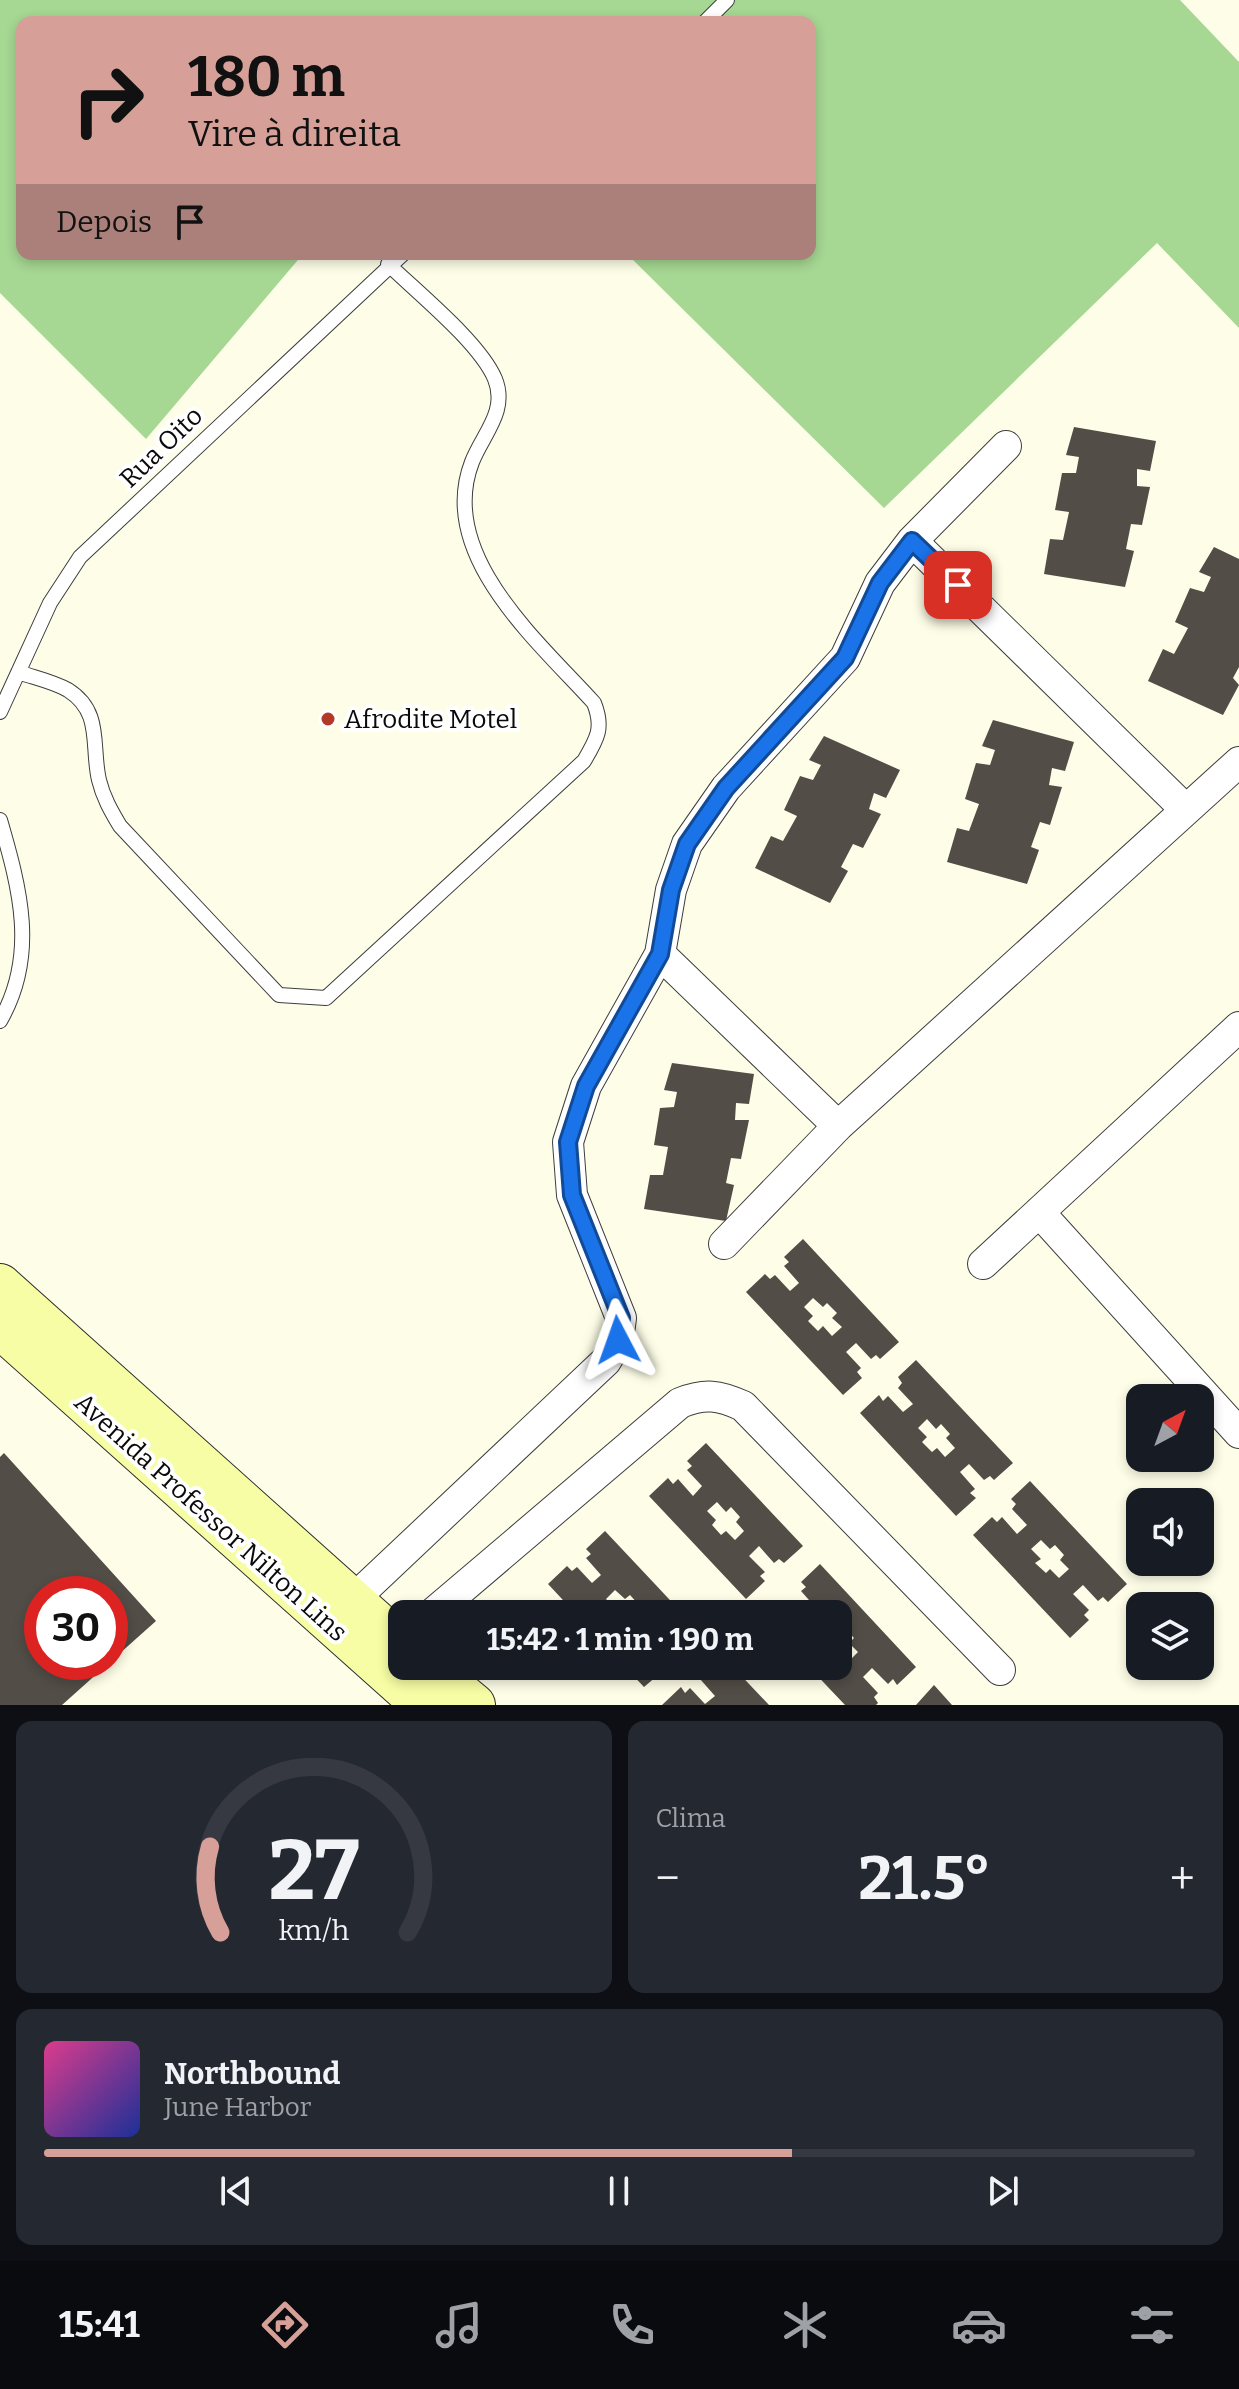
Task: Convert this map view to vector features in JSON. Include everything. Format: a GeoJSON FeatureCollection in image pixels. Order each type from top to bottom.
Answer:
{"type":"FeatureCollection","features":[{"type":"Feature","properties":{"kind":"main road","name":"Avenida Professor Nilton Lins"},"geometry":{"type":"LineString","coordinates":[[0,1285],[340,1611]]}},
{"type":"Feature","properties":{"kind":"main road","name":"Avenida Professor Nilton Lins"},"geometry":{"type":"LineString","coordinates":[[0,1327],[340,1611],[388,1643]]}},
{"type":"Feature","properties":{"kind":"main road","name":"Avenida Professor Nilton Lins"},"geometry":{"type":"LineString","coordinates":[[413,1680],[423,1705]]}},
{"type":"Feature","properties":{"kind":"main road","name":"Avenida Professor Nilton Lins"},"geometry":{"type":"LineString","coordinates":[[440,1680],[474,1705]]}},
{"type":"Feature","properties":{"kind":"street"},"geometry":{"type":"LineString","coordinates":[[340,1611],[606,1361],[618,1340],[621,1318],[572,1195],[568,1142],[586,1086],[660,954],[671,890],[687,844],[726,788],[845,658],[880,583],[912,541],[1006,446]]}},
{"type":"Feature","properties":{"kind":"street"},"geometry":{"type":"LineString","coordinates":[[912,541],[1185,809]]}},
{"type":"Feature","properties":{"kind":"street"},"geometry":{"type":"LineString","coordinates":[[724,1244],[838,1126],[1239,762]]}},
{"type":"Feature","properties":{"kind":"street"},"geometry":{"type":"LineString","coordinates":[[660,954],[838,1126]]}},
{"type":"Feature","properties":{"kind":"street"},"geometry":{"type":"LineString","coordinates":[[983,1264],[1239,1027]]}},
{"type":"Feature","properties":{"kind":"street"},"geometry":{"type":"LineString","coordinates":[[1039,1212],[1239,1433]]}},
{"type":"Feature","properties":{"kind":"street"},"geometry":{"type":"LineString","coordinates":[[448,1600],[680,1403],[701,1395],[722,1396],[743,1406],[1000,1670]]}},
{"type":"Feature","properties":{"kind":"lane"},"geometry":{"type":"LineString","coordinates":[[711,16],[727,0]]}},
{"type":"Feature","properties":{"kind":"lane","name":"Rua Oito"},"geometry":{"type":"LineString","coordinates":[[0,712],[21,673],[50,603],[80,557],[394,260]]}},
{"type":"Feature","properties":{"kind":"lane"},"geometry":{"type":"LineString","coordinates":[[21,673],[67,689],[84,704],[94,720],[98,776],[104,799],[120,826],[279,995],[326,998],[584,761],[600,733],[601,720],[594,703],[503,603],[474,553],[466,515],[469,469],[478,445],[500,411],[496,382],[484,359],[388,264]]}},
{"type":"Feature","properties":{"kind":"lane"},"geometry":{"type":"LineString","coordinates":[[0,820],[11,859],[24,937],[22,973],[0,1021]]}},
{"type":"Feature","properties":{"kind":"green space"},"geometry":{"type":"Polygon","coordinates":[[[0,0],[1180,0],[1239,62],[1239,328],[1157,243],[884,508],[633,260],[816,260],[816,16],[16,16],[16,260],[298,260],[146,439],[0,293],[0,0]]]}},
{"type":"Feature","properties":{"kind":"building"},"geometry":{"type":"Polygon","coordinates":[[[1074,427],[1156,441],[1150,471],[1137,469],[1137,486],[1150,487],[1142,525],[1131,524],[1126,549],[1134,551],[1125,587],[1044,574],[1050,539],[1063,540],[1069,512],[1055,510],[1062,473],[1076,473],[1079,457],[1066,455],[1074,427]]]}},
{"type":"Feature","properties":{"kind":"building"},"geometry":{"type":"Polygon","coordinates":[[[1214,547],[1239,559],[1239,667],[1233,678],[1239,685],[1223,715],[1148,681],[1163,649],[1174,654],[1188,628],[1175,622],[1190,588],[1204,592],[1211,577],[1199,572],[1214,547]]]}},
{"type":"Feature","properties":{"kind":"building"},"geometry":{"type":"Polygon","coordinates":[[[993,720],[1074,742],[1065,771],[1052,768],[1049,785],[1062,787],[1050,825],[1040,822],[1031,847],[1039,850],[1027,884],[947,862],[957,828],[969,831],[979,804],[965,799],[976,763],[990,765],[995,750],[982,746],[993,720]]]}},
{"type":"Feature","properties":{"kind":"building"},"geometry":{"type":"Polygon","coordinates":[[[824,736],[900,770],[886,798],[874,793],[869,809],[881,814],[863,848],[853,844],[841,867],[848,871],[830,903],[755,868],[771,836],[783,841],[797,816],[784,810],[800,776],[813,780],[821,765],[809,760],[824,736]]]}},
{"type":"Feature","properties":{"kind":"building"},"geometry":{"type":"Polygon","coordinates":[[[672,1063],[754,1074],[749,1104],[736,1103],[735,1120],[749,1120],[741,1159],[731,1158],[726,1183],[734,1185],[726,1221],[644,1209],[650,1175],[663,1175],[668,1147],[654,1145],[660,1108],[674,1107],[677,1092],[664,1090],[672,1063]]]}},
{"type":"Feature","properties":{"kind":"building"},"geometry":{"type":"Polygon","coordinates":[[[803,1239],[899,1342],[880,1359],[876,1355],[871,1359],[856,1343],[846,1352],[861,1368],[857,1372],[862,1378],[843,1395],[746,1292],[765,1274],[770,1279],[775,1275],[790,1291],[799,1283],[784,1266],[789,1262],[784,1257],[803,1239]],[[813,1298],[804,1307],[813,1316],[808,1321],[818,1331],[823,1326],[832,1336],[842,1327],[832,1318],[837,1313],[827,1303],[823,1307],[813,1298]]]}},
{"type":"Feature","properties":{"kind":"building"},"geometry":{"type":"Polygon","coordinates":[[[916,1360],[1013,1463],[994,1480],[990,1476],[984,1480],[969,1464],[960,1472],[975,1489],[970,1493],[976,1498],[956,1516],[860,1413],[879,1395],[883,1401],[888,1396],[903,1412],[913,1404],[898,1388],[902,1383],[898,1377],[916,1360]],[[927,1419],[918,1428],[927,1437],[922,1442],[932,1452],[937,1448],[945,1457],[955,1448],[946,1438],[950,1434],[941,1424],[936,1429],[927,1419]]]}},
{"type":"Feature","properties":{"kind":"building"},"geometry":{"type":"Polygon","coordinates":[[[706,1443],[803,1546],[784,1563],[779,1559],[774,1563],[759,1546],[749,1556],[765,1572],[760,1576],[765,1581],[746,1599],[649,1496],[668,1478],[673,1484],[678,1479],[693,1496],[702,1486],[687,1470],[692,1466],[687,1461],[706,1443]],[[717,1502],[707,1511],[716,1520],[712,1525],[721,1535],[726,1531],[735,1540],[744,1531],[736,1522],[740,1517],[731,1507],[726,1512],[717,1502]]]}},
{"type":"Feature","properties":{"kind":"building"},"geometry":{"type":"Polygon","coordinates":[[[4,1453],[115,1576],[24,1576],[24,1680],[90,1680],[62,1705],[0,1705],[0,1457],[4,1453]]]}},
{"type":"Feature","properties":{"kind":"building"},"geometry":{"type":"Polygon","coordinates":[[[1030,1481],[1127,1584],[1108,1602],[1103,1597],[1098,1601],[1083,1585],[1073,1594],[1089,1610],[1084,1615],[1089,1620],[1070,1638],[973,1535],[992,1517],[997,1522],[1002,1517],[1017,1534],[1027,1525],[1012,1509],[1016,1504],[1011,1499],[1030,1481]],[[1041,1540],[1031,1549],[1041,1559],[1035,1563],[1046,1573],[1050,1569],[1059,1578],[1069,1569],[1060,1560],[1064,1555],[1055,1545],[1050,1549],[1041,1540]]]}},
{"type":"Feature","properties":{"kind":"building"},"geometry":{"type":"Polygon","coordinates":[[[605,1531],[670,1600],[634,1600],[630,1595],[625,1599],[615,1590],[607,1600],[563,1600],[548,1584],[567,1566],[572,1571],[577,1567],[592,1583],[601,1575],[586,1558],[591,1554],[586,1549],[605,1531]]]}},
{"type":"Feature","properties":{"kind":"building"},"geometry":{"type":"Polygon","coordinates":[[[820,1564],[916,1667],[897,1685],[893,1679],[888,1684],[872,1668],[863,1677],[878,1693],[874,1697],[878,1703],[876,1705],[845,1705],[821,1680],[852,1680],[852,1658],[858,1652],[852,1646],[852,1600],[809,1600],[801,1591],[806,1587],[801,1582],[820,1564]]]}},
{"type":"Feature","properties":{"kind":"building"},"geometry":{"type":"Polygon","coordinates":[[[128,1590],[156,1621],[128,1646],[128,1590]]]}},
{"type":"Feature","properties":{"kind":"building"},"geometry":{"type":"Polygon","coordinates":[[[637,1680],[652,1680],[644,1687],[637,1680]]]}},
{"type":"Feature","properties":{"kind":"building"},"geometry":{"type":"Polygon","coordinates":[[[701,1680],[745,1680],[769,1705],[662,1705],[681,1687],[685,1693],[690,1688],[705,1704],[715,1696],[701,1680]]]}},
{"type":"Feature","properties":{"kind":"building"},"geometry":{"type":"Polygon","coordinates":[[[934,1685],[952,1705],[916,1705],[934,1685]]]}},
{"type":"Feature","properties":{"kind":"place","name":"Afrodite Motel"},"geometry":{"type":"Point","coordinates":[328,719]}},
{"type":"Feature","properties":{"kind":"route"},"geometry":{"type":"LineString","coordinates":[[618,1340],[621,1318],[599,1254],[572,1195],[568,1142],[586,1086],[660,954],[671,890],[687,844],[726,788],[845,658],[880,583],[912,541],[958,585]]}}]}
